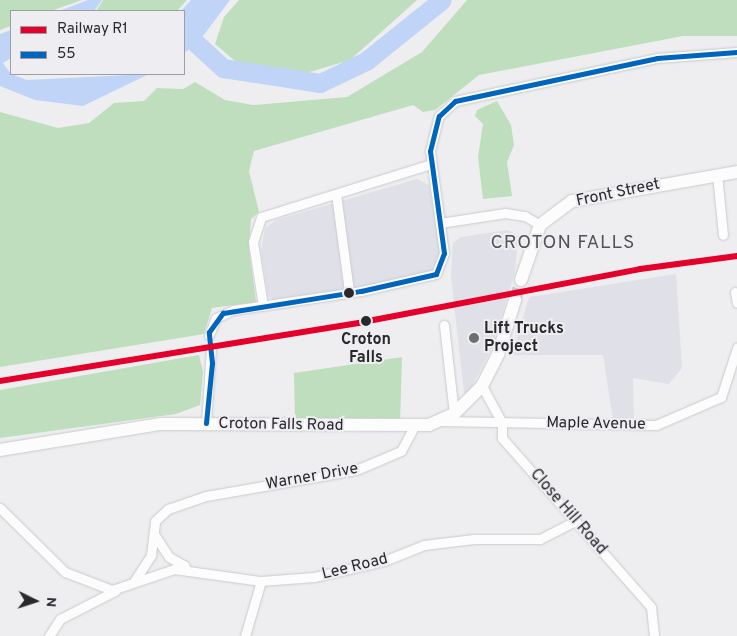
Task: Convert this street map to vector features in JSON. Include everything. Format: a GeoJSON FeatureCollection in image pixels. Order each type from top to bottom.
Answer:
{"type":"FeatureCollection","features":[{"type":"Feature","properties":{"kind":"main road","name":"Front Street"},"geometry":{"type":"LineString","coordinates":[[540,226],[572,202],[717,174],[737,172]]}},
{"type":"Feature","properties":{"kind":"main road"},"geometry":{"type":"LineString","coordinates":[[521,280],[540,226]]}},
{"type":"Feature","properties":{"kind":"main road"},"geometry":{"type":"LineString","coordinates":[[414,427],[442,421],[454,414],[482,386],[498,354],[515,300]]}},
{"type":"Feature","properties":{"kind":"main road","name":"Croton Falls Road"},"geometry":{"type":"LineString","coordinates":[[0,450],[131,426],[206,423],[414,427]]}},
{"type":"Feature","properties":{"kind":"street"},"geometry":{"type":"LineString","coordinates":[[209,335],[210,325],[224,313],[349,292],[436,274],[444,253],[431,164],[434,128],[455,101],[658,58],[737,52]]}},
{"type":"Feature","properties":{"kind":"street"},"geometry":{"type":"LineString","coordinates":[[263,306],[253,242],[257,223],[268,212],[336,194],[431,164]]}},
{"type":"Feature","properties":{"kind":"street"},"geometry":{"type":"LineString","coordinates":[[717,174],[723,235]]}},
{"type":"Feature","properties":{"kind":"street"},"geometry":{"type":"LineString","coordinates":[[336,194],[349,292]]}},
{"type":"Feature","properties":{"kind":"street"},"geometry":{"type":"LineString","coordinates":[[440,223],[467,216],[515,213],[540,226]]}},
{"type":"Feature","properties":{"kind":"street"},"geometry":{"type":"LineString","coordinates":[[736,292],[737,303]]}},
{"type":"Feature","properties":{"kind":"street"},"geometry":{"type":"LineString","coordinates":[[444,325],[454,414]]}},
{"type":"Feature","properties":{"kind":"street"},"geometry":{"type":"LineString","coordinates":[[206,423],[211,348]]}},
{"type":"Feature","properties":{"kind":"street","name":"Maple Avenue"},"geometry":{"type":"LineString","coordinates":[[442,421],[665,422],[721,397],[737,348]]}},
{"type":"Feature","properties":{"kind":"street","name":"Close Hill Road"},"geometry":{"type":"LineString","coordinates":[[482,386],[502,422],[502,438],[651,607],[654,636]]}},
{"type":"Feature","properties":{"kind":"street","name":"Warner Drive"},"geometry":{"type":"LineString","coordinates":[[131,583],[147,566],[153,530],[161,514],[189,500],[376,464],[409,443],[414,427]]}},
{"type":"Feature","properties":{"kind":"street"},"geometry":{"type":"LineString","coordinates":[[0,508],[65,572],[96,587],[119,588]]}},
{"type":"Feature","properties":{"kind":"street","name":"Lee Road"},"geometry":{"type":"LineString","coordinates":[[49,636],[65,616],[119,588],[174,569],[195,570],[261,581],[330,574],[438,543],[540,539],[576,521]]}},
{"type":"Feature","properties":{"kind":"street"},"geometry":{"type":"LineString","coordinates":[[153,530],[168,558],[195,570]]}},
{"type":"Feature","properties":{"kind":"street"},"geometry":{"type":"LineString","coordinates":[[245,636],[261,581]]}},
{"type":"Feature","properties":{"kind":"shaded area"},"geometry":{"type":"Polygon","coordinates":[[[417,179],[429,185],[442,259],[436,270],[366,288],[344,287],[344,291],[276,302],[268,296],[261,251],[265,228],[276,220],[417,179]]]}},
{"type":"Feature","properties":{"kind":"shaded area"},"geometry":{"type":"Polygon","coordinates":[[[508,230],[518,236],[515,272],[491,350],[469,392],[464,393],[451,277],[453,243],[461,237],[508,230]]]}},
{"type":"Feature","properties":{"kind":"shaded area"},"geometry":{"type":"Polygon","coordinates":[[[676,274],[682,368],[669,384],[633,378],[634,421],[613,421],[603,355],[512,355],[529,297],[676,274]]]}},
{"type":"Feature","properties":{"kind":"green space"},"geometry":{"type":"Polygon","coordinates":[[[0,0],[82,0],[54,10],[10,10],[10,26],[0,30],[0,0]]]}},
{"type":"Feature","properties":{"kind":"green space"},"geometry":{"type":"Polygon","coordinates":[[[103,0],[187,0],[178,10],[97,10],[103,0]]]}},
{"type":"Feature","properties":{"kind":"green space"},"geometry":{"type":"Polygon","coordinates":[[[239,0],[417,0],[350,60],[303,74],[241,66],[215,44],[224,17],[239,0]]]}},
{"type":"Feature","properties":{"kind":"green space"},"geometry":{"type":"Polygon","coordinates":[[[467,0],[737,0],[737,36],[683,36],[479,75],[435,110],[423,112],[413,105],[254,151],[249,171],[259,212],[251,219],[249,248],[256,302],[212,308],[204,334],[0,367],[0,112],[58,128],[89,123],[114,103],[144,101],[157,88],[183,89],[195,82],[225,100],[253,105],[347,97],[422,52],[467,0]]]}},
{"type":"Feature","properties":{"kind":"green space"},"geometry":{"type":"Polygon","coordinates":[[[497,101],[511,125],[514,145],[507,162],[512,196],[483,199],[478,157],[483,124],[475,116],[477,110],[497,101]]]}},
{"type":"Feature","properties":{"kind":"green space"},"geometry":{"type":"Polygon","coordinates":[[[199,355],[203,372],[200,405],[176,414],[0,438],[0,390],[199,355]]]}},
{"type":"Feature","properties":{"kind":"green space"},"geometry":{"type":"Polygon","coordinates":[[[402,357],[400,423],[295,421],[294,373],[402,357]]]}},
{"type":"Feature","properties":{"kind":"water"},"geometry":{"type":"Polygon","coordinates":[[[88,0],[102,0],[95,10],[62,10],[88,0]]]}},
{"type":"Feature","properties":{"kind":"water"},"geometry":{"type":"Polygon","coordinates":[[[191,0],[230,0],[197,44],[185,52],[185,10],[182,10],[191,0]]]}},
{"type":"Feature","properties":{"kind":"water"},"geometry":{"type":"Polygon","coordinates":[[[10,30],[10,59],[3,63],[10,75],[27,80],[147,75],[83,106],[35,100],[0,86],[0,34],[10,30]]]}},
{"type":"Feature","properties":{"kind":"waterway"},"geometry":{"type":"LineString","coordinates":[[211,0],[185,33],[223,68],[320,83],[366,61],[442,0]]}},
{"type":"Feature","properties":{"kind":"tunnel"},"geometry":{"type":"LineString","coordinates":[[515,300],[521,280]]}},
{"type":"Feature","properties":{"kind":"rail line","name":"R1"},"geometry":{"type":"LineString","coordinates":[[0,381],[363,322],[640,269],[737,256]]}},
{"type":"Feature","properties":{"kind":"transit line","name":"55"},"geometry":{"type":"LineString","coordinates":[[206,423],[212,363],[209,332],[223,313],[361,291],[436,274],[444,253],[430,151],[439,116],[455,101],[657,58],[737,52]]}},
{"type":"Feature","properties":{"kind":"place","name":"Croton Falls"},"geometry":{"type":"Point","coordinates":[366,321]}},
{"type":"Feature","properties":{"kind":"place","name":"Lift Trucks Project"},"geometry":{"type":"Point","coordinates":[474,338]}},
{"type":"Feature","properties":{"kind":"district","name":"CROTON FALLS"},"geometry":{"type":"Point","coordinates":[563,244]}}]}
